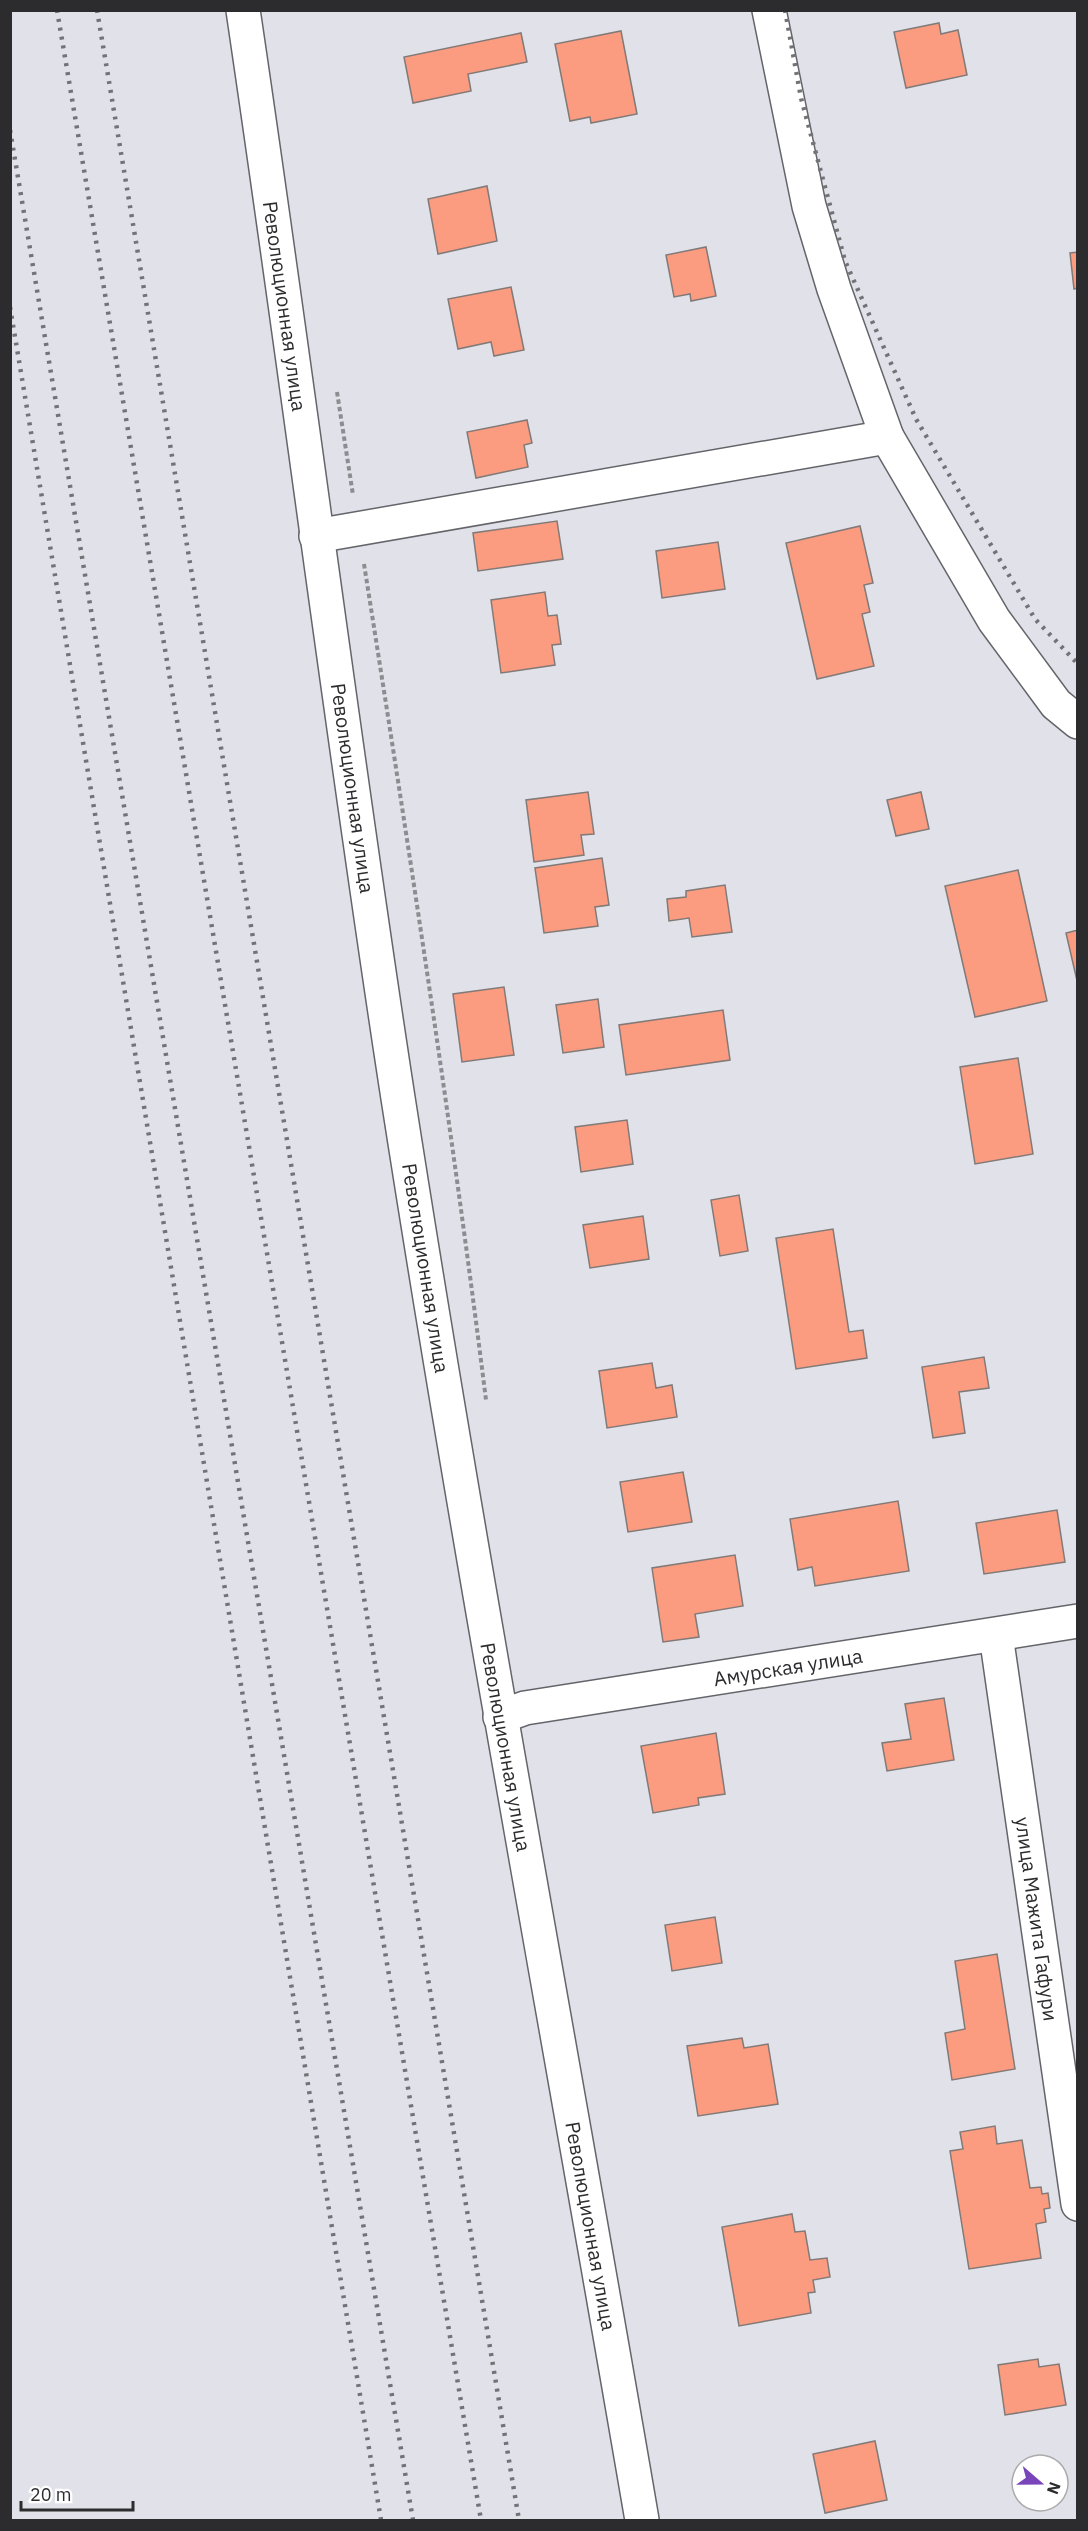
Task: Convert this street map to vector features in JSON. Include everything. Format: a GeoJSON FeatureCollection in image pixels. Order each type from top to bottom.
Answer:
{"type":"FeatureCollection","features":[{"type":"Feature","properties":{"kind":"street","name":"Революционная улица"},"geometry":{"type":"LineString","coordinates":[[243,10],[316,536],[398,1097],[500,1717],[642,2520]]}},
{"type":"Feature","properties":{"kind":"street"},"geometry":{"type":"LineString","coordinates":[[769,10],[809,206],[834,289],[887,437],[994,620],[1056,704],[1077,722]]}},
{"type":"Feature","properties":{"kind":"street"},"geometry":{"type":"LineString","coordinates":[[316,536],[887,437]]}},
{"type":"Feature","properties":{"kind":"street","name":"Амурская улица"},"geometry":{"type":"LineString","coordinates":[[500,1717],[525,1708],[1077,1621]]}},
{"type":"Feature","properties":{"kind":"street","name":"улица Мажита Гафури"},"geometry":{"type":"LineString","coordinates":[[996,1635],[1077,2204]]}},
{"type":"Feature","properties":{"kind":"path"},"geometry":{"type":"LineString","coordinates":[[336,387],[418,899],[462,1204],[487,1403]]}},
{"type":"Feature","properties":{"kind":"building"},"geometry":{"type":"Polygon","coordinates":[[[939,23],[941,34],[958,30],[967,75],[906,88],[894,32],[939,23]]]}},
{"type":"Feature","properties":{"kind":"building"},"geometry":{"type":"Polygon","coordinates":[[[621,31],[637,114],[591,123],[590,117],[570,121],[555,44],[621,31]]]}},
{"type":"Feature","properties":{"kind":"building"},"geometry":{"type":"Polygon","coordinates":[[[521,33],[527,62],[468,74],[471,91],[413,103],[404,57],[521,33]]]}},
{"type":"Feature","properties":{"kind":"building"},"geometry":{"type":"Polygon","coordinates":[[[487,186],[497,241],[438,254],[428,199],[487,186]]]}},
{"type":"Feature","properties":{"kind":"building"},"geometry":{"type":"Polygon","coordinates":[[[706,247],[716,296],[691,301],[690,294],[674,297],[666,255],[706,247]]]}},
{"type":"Feature","properties":{"kind":"building"},"geometry":{"type":"Polygon","coordinates":[[[1078,252],[1078,288],[1074,289],[1070,253],[1078,252]]]}},
{"type":"Feature","properties":{"kind":"building"},"geometry":{"type":"Polygon","coordinates":[[[511,287],[524,350],[494,356],[491,342],[458,349],[448,299],[511,287]]]}},
{"type":"Feature","properties":{"kind":"building"},"geometry":{"type":"Polygon","coordinates":[[[527,420],[532,443],[524,445],[528,467],[476,478],[467,432],[527,420]]]}},
{"type":"Feature","properties":{"kind":"building"},"geometry":{"type":"Polygon","coordinates":[[[557,521],[563,559],[478,571],[473,533],[557,521]]]}},
{"type":"Feature","properties":{"kind":"building"},"geometry":{"type":"Polygon","coordinates":[[[860,526],[873,583],[864,585],[870,612],[862,614],[874,666],[817,679],[786,543],[860,526]]]}},
{"type":"Feature","properties":{"kind":"building"},"geometry":{"type":"Polygon","coordinates":[[[718,542],[725,589],[662,598],[656,551],[718,542]]]}},
{"type":"Feature","properties":{"kind":"building"},"geometry":{"type":"Polygon","coordinates":[[[545,592],[548,616],[557,615],[561,644],[552,645],[555,665],[501,673],[491,600],[545,592]]]}},
{"type":"Feature","properties":{"kind":"building"},"geometry":{"type":"Polygon","coordinates":[[[588,792],[594,834],[581,835],[584,855],[534,862],[526,800],[588,792]]]}},
{"type":"Feature","properties":{"kind":"building"},"geometry":{"type":"Polygon","coordinates":[[[921,792],[929,829],[896,836],[887,800],[921,792]]]}},
{"type":"Feature","properties":{"kind":"building"},"geometry":{"type":"Polygon","coordinates":[[[602,858],[609,905],[595,907],[598,926],[544,933],[535,868],[602,858]]]}},
{"type":"Feature","properties":{"kind":"building"},"geometry":{"type":"Polygon","coordinates":[[[1018,870],[1047,1001],[975,1017],[945,886],[1018,870]]]}},
{"type":"Feature","properties":{"kind":"building"},"geometry":{"type":"Polygon","coordinates":[[[725,885],[732,932],[692,937],[689,918],[669,921],[667,899],[686,897],[686,891],[725,885]]]}},
{"type":"Feature","properties":{"kind":"building"},"geometry":{"type":"Polygon","coordinates":[[[1078,930],[1078,985],[1066,933],[1078,930]]]}},
{"type":"Feature","properties":{"kind":"building"},"geometry":{"type":"Polygon","coordinates":[[[504,987],[514,1055],[462,1062],[453,994],[504,987]]]}},
{"type":"Feature","properties":{"kind":"building"},"geometry":{"type":"Polygon","coordinates":[[[598,999],[604,1047],[563,1053],[556,1005],[598,999]]]}},
{"type":"Feature","properties":{"kind":"building"},"geometry":{"type":"Polygon","coordinates":[[[723,1010],[730,1060],[626,1075],[619,1025],[723,1010]]]}},
{"type":"Feature","properties":{"kind":"building"},"geometry":{"type":"Polygon","coordinates":[[[1018,1058],[1033,1154],[975,1164],[960,1067],[1018,1058]]]}},
{"type":"Feature","properties":{"kind":"building"},"geometry":{"type":"Polygon","coordinates":[[[627,1120],[633,1164],[581,1172],[575,1127],[627,1120]]]}},
{"type":"Feature","properties":{"kind":"building"},"geometry":{"type":"Polygon","coordinates":[[[739,1195],[748,1251],[720,1256],[711,1200],[739,1195]]]}},
{"type":"Feature","properties":{"kind":"building"},"geometry":{"type":"Polygon","coordinates":[[[643,1216],[649,1259],[590,1268],[583,1225],[643,1216]]]}},
{"type":"Feature","properties":{"kind":"building"},"geometry":{"type":"Polygon","coordinates":[[[833,1229],[849,1332],[863,1330],[867,1358],[796,1369],[776,1238],[833,1229]]]}},
{"type":"Feature","properties":{"kind":"building"},"geometry":{"type":"Polygon","coordinates":[[[984,1357],[989,1388],[959,1392],[965,1433],[933,1438],[922,1367],[984,1357]]]}},
{"type":"Feature","properties":{"kind":"building"},"geometry":{"type":"Polygon","coordinates":[[[652,1363],[656,1388],[672,1385],[677,1417],[607,1428],[599,1371],[652,1363]]]}},
{"type":"Feature","properties":{"kind":"building"},"geometry":{"type":"Polygon","coordinates":[[[683,1472],[692,1522],[628,1532],[620,1482],[683,1472]]]}},
{"type":"Feature","properties":{"kind":"building"},"geometry":{"type":"Polygon","coordinates":[[[898,1501],[909,1571],[815,1586],[812,1567],[798,1570],[790,1519],[898,1501]]]}},
{"type":"Feature","properties":{"kind":"building"},"geometry":{"type":"Polygon","coordinates":[[[1057,1510],[1065,1562],[984,1574],[976,1523],[1057,1510]]]}},
{"type":"Feature","properties":{"kind":"building"},"geometry":{"type":"Polygon","coordinates":[[[735,1555],[743,1606],[695,1614],[699,1637],[663,1642],[652,1568],[735,1555]]]}},
{"type":"Feature","properties":{"kind":"building"},"geometry":{"type":"Polygon","coordinates":[[[944,1698],[954,1760],[887,1771],[882,1743],[911,1739],[905,1704],[944,1698]]]}},
{"type":"Feature","properties":{"kind":"building"},"geometry":{"type":"Polygon","coordinates":[[[716,1733],[725,1794],[698,1798],[699,1805],[653,1813],[641,1746],[716,1733]]]}},
{"type":"Feature","properties":{"kind":"building"},"geometry":{"type":"Polygon","coordinates":[[[715,1917],[722,1963],[672,1971],[665,1925],[715,1917]]]}},
{"type":"Feature","properties":{"kind":"building"},"geometry":{"type":"Polygon","coordinates":[[[997,1954],[1015,2069],[952,2080],[945,2033],[965,2029],[955,1961],[997,1954]]]}},
{"type":"Feature","properties":{"kind":"building"},"geometry":{"type":"Polygon","coordinates":[[[742,2038],[744,2048],[768,2044],[778,2104],[698,2116],[687,2046],[742,2038]]]}},
{"type":"Feature","properties":{"kind":"building"},"geometry":{"type":"Polygon","coordinates":[[[995,2126],[997,2144],[1022,2140],[1030,2188],[1041,2187],[1042,2194],[1048,2193],[1050,2208],[1044,2209],[1046,2222],[1036,2224],[1041,2258],[969,2269],[950,2151],[963,2149],[960,2132],[995,2126]]]}},
{"type":"Feature","properties":{"kind":"building"},"geometry":{"type":"Polygon","coordinates":[[[792,2214],[795,2232],[805,2231],[810,2260],[827,2258],[830,2277],[813,2280],[815,2292],[808,2293],[811,2313],[739,2326],[722,2227],[792,2214]]]}},
{"type":"Feature","properties":{"kind":"building"},"geometry":{"type":"Polygon","coordinates":[[[1038,2359],[1039,2367],[1059,2364],[1066,2405],[1005,2415],[998,2365],[1038,2359]]]}},
{"type":"Feature","properties":{"kind":"building"},"geometry":{"type":"Polygon","coordinates":[[[875,2441],[887,2500],[825,2513],[813,2454],[875,2441]]]}},
{"type":"Feature","properties":{"kind":"railway"},"geometry":{"type":"LineString","coordinates":[[57,10],[481,2520]]}},
{"type":"Feature","properties":{"kind":"railway"},"geometry":{"type":"LineString","coordinates":[[97,10],[519,2520]]}},
{"type":"Feature","properties":{"kind":"railway"},"geometry":{"type":"LineString","coordinates":[[785,10],[801,98],[845,261],[916,419],[1035,619],[1078,664]]}},
{"type":"Feature","properties":{"kind":"railway"},"geometry":{"type":"LineString","coordinates":[[10,130],[413,2520]]}},
{"type":"Feature","properties":{"kind":"railway"},"geometry":{"type":"LineString","coordinates":[[10,307],[381,2520]]}}]}
